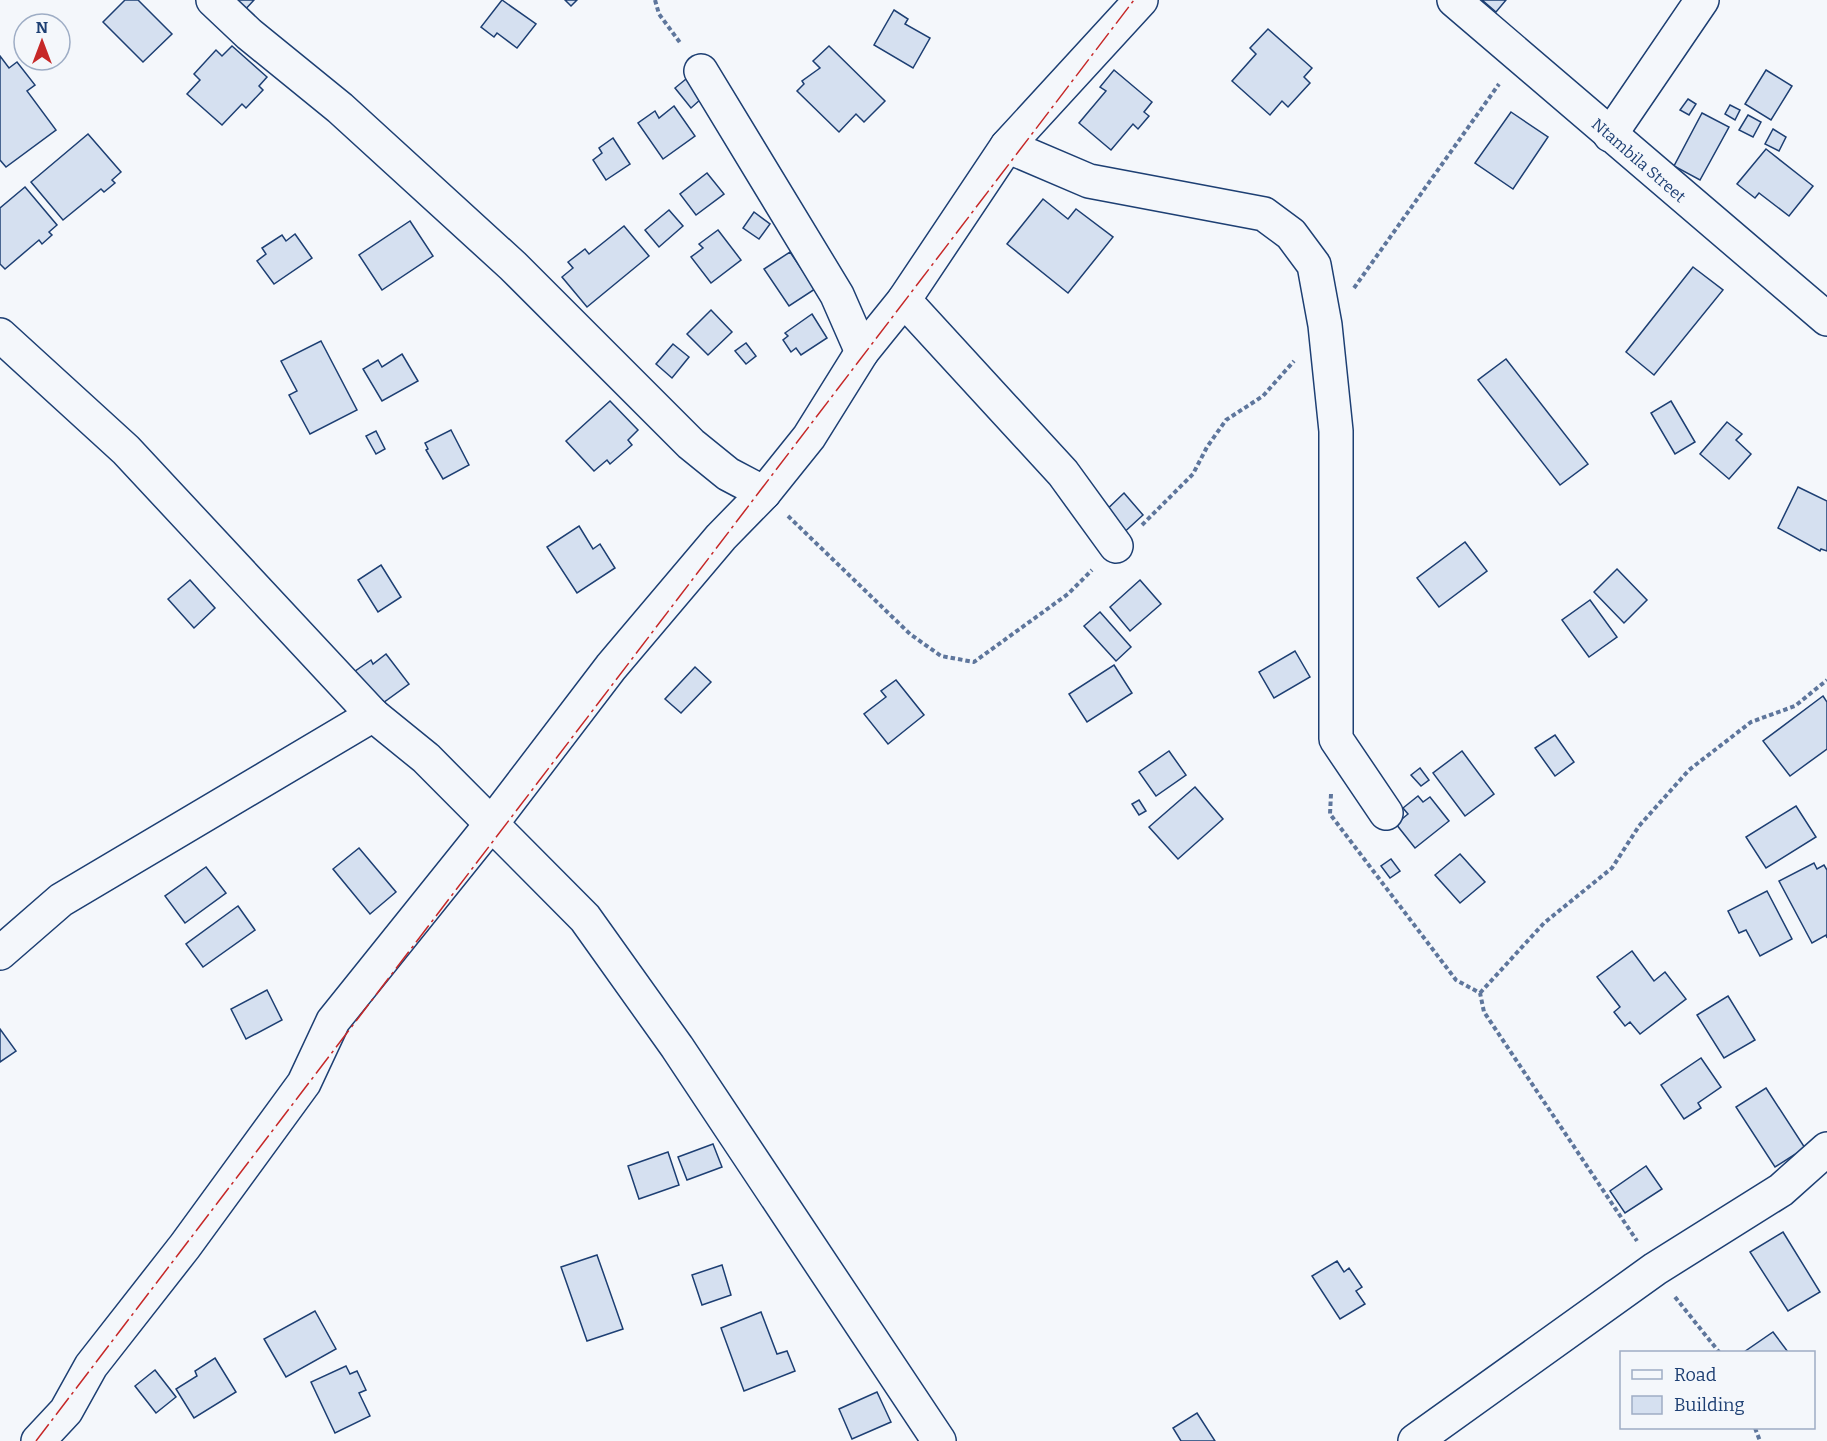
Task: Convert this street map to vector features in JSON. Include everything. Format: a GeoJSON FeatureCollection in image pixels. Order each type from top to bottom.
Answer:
{"type":"FeatureCollection","features":[{"type":"Feature","properties":{"kind":"street"},"geometry":{"type":"LineString","coordinates":[[213,0],[249,34],[340,108],[513,266],[691,444],[728,474],[764,493]]}},
{"type":"Feature","properties":{"kind":"street"},"geometry":{"type":"LineString","coordinates":[[38,1441],[66,1411],[91,1366],[185,1246],[304,1083],[333,1021],[492,823],[611,667],[721,537],[764,493],[809,437],[862,352],[904,300],[1007,146],[1141,0]]}},
{"type":"Feature","properties":{"kind":"street","name":"Ntambila Street"},"geometry":{"type":"LineString","coordinates":[[1454,0],[1827,319]]}},
{"type":"Feature","properties":{"kind":"street"},"geometry":{"type":"LineString","coordinates":[[1610,135],[1702,0]]}},
{"type":"Feature","properties":{"kind":"street"},"geometry":{"type":"LineString","coordinates":[[701,71],[837,295],[862,352]]}},
{"type":"Feature","properties":{"kind":"street"},"geometry":{"type":"LineString","coordinates":[[1007,146],[1089,181],[1264,214],[1291,234],[1314,265],[1325,325],[1336,431],[1336,739],[1386,813]]}},
{"type":"Feature","properties":{"kind":"street"},"geometry":{"type":"LineString","coordinates":[[904,300],[1063,473],[1116,546]]}},
{"type":"Feature","properties":{"kind":"street"},"geometry":{"type":"LineString","coordinates":[[0,334],[126,450],[373,715],[426,758],[585,918],[691,1066],[939,1441]]}},
{"type":"Feature","properties":{"kind":"street"},"geometry":{"type":"LineString","coordinates":[[0,952],[61,900],[373,715]]}},
{"type":"Feature","properties":{"kind":"street"},"geometry":{"type":"LineString","coordinates":[[1415,1441],[1655,1269],[1781,1190],[1827,1149]]}},
{"type":"Feature","properties":{"kind":"path"},"geometry":{"type":"LineString","coordinates":[[655,0],[660,14],[701,71]]}},
{"type":"Feature","properties":{"kind":"path"},"geometry":{"type":"LineString","coordinates":[[764,493],[910,634],[941,656],[974,662],[1068,594],[1116,546],[1152,517],[1194,474],[1207,447],[1226,420],[1263,396],[1325,325],[1519,56]]}},
{"type":"Feature","properties":{"kind":"path"},"geometry":{"type":"LineString","coordinates":[[1480,993],[1544,923],[1612,868],[1639,826],[1689,770],[1751,722],[1794,706],[1827,680]]}},
{"type":"Feature","properties":{"kind":"path"},"geometry":{"type":"LineString","coordinates":[[1331,792],[1330,814],[1456,980],[1480,993],[1484,1012],[1655,1269],[1717,1351]]}},
{"type":"Feature","properties":{"kind":"building"},"geometry":{"type":"Polygon","coordinates":[[[125,0],[138,0],[172,34],[143,62],[103,22],[125,0]]]}},
{"type":"Feature","properties":{"kind":"building"},"geometry":{"type":"Polygon","coordinates":[[[228,0],[254,0],[242,13],[228,0]]]}},
{"type":"Feature","properties":{"kind":"building"},"geometry":{"type":"Polygon","coordinates":[[[502,0],[536,24],[517,48],[497,33],[494,37],[481,27],[502,0]]]}},
{"type":"Feature","properties":{"kind":"building"},"geometry":{"type":"Polygon","coordinates":[[[565,0],[577,0],[571,6],[565,0]]]}},
{"type":"Feature","properties":{"kind":"building"},"geometry":{"type":"Polygon","coordinates":[[[1482,0],[1506,0],[1496,12],[1482,0]]]}},
{"type":"Feature","properties":{"kind":"building"},"geometry":{"type":"Polygon","coordinates":[[[894,10],[908,19],[905,24],[930,38],[913,68],[874,45],[894,10]]]}},
{"type":"Feature","properties":{"kind":"building"},"geometry":{"type":"Polygon","coordinates":[[[1268,29],[1312,68],[1304,77],[1310,83],[1288,107],[1282,101],[1270,115],[1232,81],[1256,54],[1250,48],[1268,29]]]}},
{"type":"Feature","properties":{"kind":"building"},"geometry":{"type":"Polygon","coordinates":[[[232,46],[267,77],[259,86],[263,90],[246,108],[242,104],[222,125],[187,94],[200,80],[194,74],[216,50],[222,56],[232,46]]]}},
{"type":"Feature","properties":{"kind":"building"},"geometry":{"type":"Polygon","coordinates":[[[829,46],[885,101],[864,122],[856,114],[839,132],[797,91],[804,84],[802,81],[820,68],[813,61],[829,46]]]}},
{"type":"Feature","properties":{"kind":"building"},"geometry":{"type":"Polygon","coordinates":[[[0,56],[9,68],[12,66],[12,72],[25,72],[35,85],[27,91],[56,130],[6,167],[0,160],[0,56]]]}},
{"type":"Feature","properties":{"kind":"building"},"geometry":{"type":"Polygon","coordinates":[[[1114,70],[1152,102],[1144,112],[1149,116],[1138,129],[1133,124],[1111,150],[1079,123],[1106,91],[1100,87],[1114,70]]]}},
{"type":"Feature","properties":{"kind":"building"},"geometry":{"type":"Polygon","coordinates":[[[1766,70],[1792,86],[1771,120],[1745,104],[1766,70]]]}},
{"type":"Feature","properties":{"kind":"building"},"geometry":{"type":"Polygon","coordinates":[[[686,79],[701,99],[691,108],[675,88],[686,79]]]}},
{"type":"Feature","properties":{"kind":"building"},"geometry":{"type":"Polygon","coordinates":[[[1688,99],[1696,104],[1689,115],[1680,110],[1688,99]]]}},
{"type":"Feature","properties":{"kind":"building"},"geometry":{"type":"Polygon","coordinates":[[[1730,105],[1740,110],[1735,120],[1725,114],[1730,105]]]}},
{"type":"Feature","properties":{"kind":"building"},"geometry":{"type":"Polygon","coordinates":[[[674,106],[695,136],[663,159],[638,123],[655,111],[659,118],[674,106]]]}},
{"type":"Feature","properties":{"kind":"building"},"geometry":{"type":"Polygon","coordinates":[[[1511,112],[1548,137],[1513,189],[1475,163],[1511,112]]]}},
{"type":"Feature","properties":{"kind":"building"},"geometry":{"type":"Polygon","coordinates":[[[1702,113],[1729,127],[1700,180],[1674,166],[1702,113]]]}},
{"type":"Feature","properties":{"kind":"building"},"geometry":{"type":"Polygon","coordinates":[[[1748,115],[1761,122],[1753,137],[1739,130],[1748,115]]]}},
{"type":"Feature","properties":{"kind":"building"},"geometry":{"type":"Polygon","coordinates":[[[1773,129],[1786,137],[1779,151],[1765,144],[1773,129]]]}},
{"type":"Feature","properties":{"kind":"building"},"geometry":{"type":"Polygon","coordinates":[[[88,134],[121,172],[112,180],[115,183],[104,192],[101,189],[63,220],[31,182],[88,134]]]}},
{"type":"Feature","properties":{"kind":"building"},"geometry":{"type":"Polygon","coordinates":[[[613,138],[630,164],[606,180],[593,160],[602,153],[599,148],[613,138]]]}},
{"type":"Feature","properties":{"kind":"building"},"geometry":{"type":"Polygon","coordinates":[[[1766,149],[1813,186],[1789,216],[1759,193],[1755,198],[1737,184],[1766,149]]]}},
{"type":"Feature","properties":{"kind":"building"},"geometry":{"type":"Polygon","coordinates":[[[707,173],[724,194],[696,215],[680,194],[707,173]]]}},
{"type":"Feature","properties":{"kind":"building"},"geometry":{"type":"Polygon","coordinates":[[[25,187],[57,225],[49,232],[52,235],[42,244],[39,240],[5,269],[0,264],[0,208],[25,187]]]}},
{"type":"Feature","properties":{"kind":"building"},"geometry":{"type":"Polygon","coordinates":[[[1043,199],[1068,219],[1076,209],[1113,237],[1068,293],[1007,244],[1043,199]]]}},
{"type":"Feature","properties":{"kind":"building"},"geometry":{"type":"Polygon","coordinates":[[[669,210],[683,226],[659,247],[645,230],[669,210]]]}},
{"type":"Feature","properties":{"kind":"building"},"geometry":{"type":"Polygon","coordinates":[[[754,212],[770,224],[759,239],[743,228],[754,212]]]}},
{"type":"Feature","properties":{"kind":"building"},"geometry":{"type":"Polygon","coordinates":[[[410,221],[433,256],[382,290],[359,255],[410,221]]]}},
{"type":"Feature","properties":{"kind":"building"},"geometry":{"type":"Polygon","coordinates":[[[624,226],[649,256],[587,307],[562,277],[573,268],[568,262],[585,249],[589,254],[624,226]]]}},
{"type":"Feature","properties":{"kind":"building"},"geometry":{"type":"Polygon","coordinates":[[[718,230],[741,260],[711,283],[691,257],[703,248],[699,244],[718,230]]]}},
{"type":"Feature","properties":{"kind":"building"},"geometry":{"type":"Polygon","coordinates":[[[295,234],[312,258],[274,284],[257,261],[266,254],[262,248],[282,235],[286,241],[295,234]]]}},
{"type":"Feature","properties":{"kind":"building"},"geometry":{"type":"Polygon","coordinates":[[[790,252],[815,289],[789,306],[764,269],[790,252]]]}},
{"type":"Feature","properties":{"kind":"building"},"geometry":{"type":"Polygon","coordinates":[[[1693,267],[1723,290],[1654,375],[1626,352],[1693,267]]]}},
{"type":"Feature","properties":{"kind":"building"},"geometry":{"type":"Polygon","coordinates":[[[711,310],[732,332],[708,355],[687,334],[711,310]]]}},
{"type":"Feature","properties":{"kind":"building"},"geometry":{"type":"Polygon","coordinates":[[[812,314],[827,338],[801,355],[796,348],[791,352],[783,340],[788,336],[785,333],[812,314]]]}},
{"type":"Feature","properties":{"kind":"building"},"geometry":{"type":"Polygon","coordinates":[[[321,341],[357,410],[310,434],[289,395],[297,391],[281,361],[321,341]]]}},
{"type":"Feature","properties":{"kind":"building"},"geometry":{"type":"Polygon","coordinates":[[[746,343],[756,356],[746,364],[735,351],[746,343]]]}},
{"type":"Feature","properties":{"kind":"building"},"geometry":{"type":"Polygon","coordinates":[[[673,344],[689,357],[672,378],[656,364],[673,344]]]}},
{"type":"Feature","properties":{"kind":"building"},"geometry":{"type":"Polygon","coordinates":[[[402,354],[418,381],[382,401],[363,369],[378,360],[382,367],[402,354]]]}},
{"type":"Feature","properties":{"kind":"building"},"geometry":{"type":"Polygon","coordinates":[[[1506,359],[1588,464],[1560,485],[1478,380],[1506,359]]]}},
{"type":"Feature","properties":{"kind":"building"},"geometry":{"type":"Polygon","coordinates":[[[610,401],[638,430],[628,440],[632,445],[610,464],[607,460],[594,471],[566,441],[610,401]]]}},
{"type":"Feature","properties":{"kind":"building"},"geometry":{"type":"Polygon","coordinates":[[[1671,401],[1695,442],[1675,454],[1651,413],[1671,401]]]}},
{"type":"Feature","properties":{"kind":"building"},"geometry":{"type":"Polygon","coordinates":[[[1727,422],[1742,434],[1736,440],[1751,454],[1729,479],[1700,454],[1727,422]]]}},
{"type":"Feature","properties":{"kind":"building"},"geometry":{"type":"Polygon","coordinates":[[[451,430],[469,465],[443,479],[426,450],[428,449],[425,443],[451,430]]]}},
{"type":"Feature","properties":{"kind":"building"},"geometry":{"type":"Polygon","coordinates":[[[376,431],[385,449],[376,454],[366,436],[376,431]]]}},
{"type":"Feature","properties":{"kind":"building"},"geometry":{"type":"Polygon","coordinates":[[[1798,487],[1827,501],[1827,551],[1821,549],[1820,551],[1778,528],[1798,487]]]}},
{"type":"Feature","properties":{"kind":"building"},"geometry":{"type":"Polygon","coordinates":[[[1124,493],[1143,515],[1119,537],[1100,516],[1124,493]]]}},
{"type":"Feature","properties":{"kind":"building"},"geometry":{"type":"Polygon","coordinates":[[[579,526],[593,549],[600,544],[615,568],[577,593],[547,547],[579,526]]]}},
{"type":"Feature","properties":{"kind":"building"},"geometry":{"type":"Polygon","coordinates":[[[1465,542],[1487,571],[1439,607],[1417,578],[1465,542]]]}},
{"type":"Feature","properties":{"kind":"building"},"geometry":{"type":"Polygon","coordinates":[[[381,565],[401,597],[378,612],[358,580],[381,565]]]}},
{"type":"Feature","properties":{"kind":"building"},"geometry":{"type":"Polygon","coordinates":[[[1617,569],[1647,600],[1624,623],[1594,592],[1617,569]]]}},
{"type":"Feature","properties":{"kind":"building"},"geometry":{"type":"Polygon","coordinates":[[[190,580],[215,608],[194,628],[168,599],[190,580]]]}},
{"type":"Feature","properties":{"kind":"building"},"geometry":{"type":"Polygon","coordinates":[[[1140,580],[1161,604],[1130,631],[1110,607],[1140,580]]]}},
{"type":"Feature","properties":{"kind":"building"},"geometry":{"type":"Polygon","coordinates":[[[1590,600],[1617,637],[1589,657],[1562,620],[1590,600]]]}},
{"type":"Feature","properties":{"kind":"building"},"geometry":{"type":"Polygon","coordinates":[[[1100,612],[1131,647],[1116,661],[1084,626],[1100,612]]]}},
{"type":"Feature","properties":{"kind":"building"},"geometry":{"type":"Polygon","coordinates":[[[1295,651],[1310,677],[1274,698],[1259,672],[1295,651]]]}},
{"type":"Feature","properties":{"kind":"building"},"geometry":{"type":"Polygon","coordinates":[[[386,654],[409,684],[376,708],[351,674],[371,660],[373,664],[386,654]]]}},
{"type":"Feature","properties":{"kind":"building"},"geometry":{"type":"Polygon","coordinates":[[[1114,665],[1132,693],[1087,722],[1069,694],[1114,665]]]}},
{"type":"Feature","properties":{"kind":"building"},"geometry":{"type":"Polygon","coordinates":[[[695,667],[711,682],[681,713],[665,699],[695,667]]]}},
{"type":"Feature","properties":{"kind":"building"},"geometry":{"type":"Polygon","coordinates":[[[896,680],[924,715],[888,744],[864,714],[886,697],[881,691],[896,680]]]}},
{"type":"Feature","properties":{"kind":"building"},"geometry":{"type":"Polygon","coordinates":[[[1823,696],[1827,702],[1827,749],[1790,776],[1763,741],[1823,696]]]}},
{"type":"Feature","properties":{"kind":"building"},"geometry":{"type":"Polygon","coordinates":[[[1555,735],[1574,762],[1555,776],[1535,748],[1555,735]]]}},
{"type":"Feature","properties":{"kind":"building"},"geometry":{"type":"Polygon","coordinates":[[[1169,751],[1186,775],[1156,796],[1139,772],[1169,751]]]}},
{"type":"Feature","properties":{"kind":"building"},"geometry":{"type":"Polygon","coordinates":[[[1462,751],[1494,794],[1465,816],[1433,773],[1462,751]]]}},
{"type":"Feature","properties":{"kind":"building"},"geometry":{"type":"Polygon","coordinates":[[[1420,768],[1429,780],[1421,786],[1411,775],[1420,768]]]}},
{"type":"Feature","properties":{"kind":"building"},"geometry":{"type":"Polygon","coordinates":[[[1195,787],[1223,819],[1178,859],[1149,827],[1195,787]]]}},
{"type":"Feature","properties":{"kind":"building"},"geometry":{"type":"Polygon","coordinates":[[[1418,796],[1423,802],[1430,797],[1449,821],[1415,848],[1396,824],[1408,814],[1403,808],[1418,796]]]}},
{"type":"Feature","properties":{"kind":"building"},"geometry":{"type":"Polygon","coordinates":[[[1139,800],[1146,811],[1139,815],[1132,804],[1139,800]]]}},
{"type":"Feature","properties":{"kind":"building"},"geometry":{"type":"Polygon","coordinates":[[[1796,806],[1816,837],[1766,868],[1746,837],[1796,806]]]}},
{"type":"Feature","properties":{"kind":"building"},"geometry":{"type":"Polygon","coordinates":[[[359,848],[396,892],[370,914],[333,869],[359,848]]]}},
{"type":"Feature","properties":{"kind":"building"},"geometry":{"type":"Polygon","coordinates":[[[1460,854],[1485,882],[1460,903],[1435,875],[1460,854]]]}},
{"type":"Feature","properties":{"kind":"building"},"geometry":{"type":"Polygon","coordinates":[[[1391,859],[1400,871],[1390,878],[1381,866],[1391,859]]]}},
{"type":"Feature","properties":{"kind":"building"},"geometry":{"type":"Polygon","coordinates":[[[1814,863],[1817,869],[1824,865],[1827,870],[1827,938],[1826,935],[1812,943],[1779,881],[1814,863]]]}},
{"type":"Feature","properties":{"kind":"building"},"geometry":{"type":"Polygon","coordinates":[[[206,867],[226,893],[185,923],[165,896],[206,867]]]}},
{"type":"Feature","properties":{"kind":"building"},"geometry":{"type":"Polygon","coordinates":[[[1767,891],[1792,939],[1760,956],[1746,930],[1739,933],[1728,911],[1767,891]]]}},
{"type":"Feature","properties":{"kind":"building"},"geometry":{"type":"Polygon","coordinates":[[[238,906],[255,930],[203,967],[186,944],[238,906]]]}},
{"type":"Feature","properties":{"kind":"building"},"geometry":{"type":"Polygon","coordinates":[[[1632,951],[1654,981],[1665,972],[1686,999],[1640,1034],[1630,1022],[1625,1026],[1614,1012],[1620,1007],[1597,977],[1632,951]]]}},
{"type":"Feature","properties":{"kind":"building"},"geometry":{"type":"Polygon","coordinates":[[[267,990],[282,1020],[246,1039],[231,1009],[267,990]]]}},
{"type":"Feature","properties":{"kind":"building"},"geometry":{"type":"Polygon","coordinates":[[[1728,996],[1755,1040],[1724,1058],[1697,1015],[1728,996]]]}},
{"type":"Feature","properties":{"kind":"building"},"geometry":{"type":"Polygon","coordinates":[[[0,1029],[16,1051],[0,1062],[0,1029]]]}},
{"type":"Feature","properties":{"kind":"building"},"geometry":{"type":"Polygon","coordinates":[[[1701,1058],[1721,1087],[1698,1103],[1701,1108],[1684,1119],[1661,1085],[1701,1058]]]}},
{"type":"Feature","properties":{"kind":"building"},"geometry":{"type":"Polygon","coordinates":[[[1766,1088],[1805,1148],[1775,1167],[1736,1107],[1766,1088]]]}},
{"type":"Feature","properties":{"kind":"building"},"geometry":{"type":"Polygon","coordinates":[[[713,1144],[722,1167],[687,1180],[678,1157],[713,1144]]]}},
{"type":"Feature","properties":{"kind":"building"},"geometry":{"type":"Polygon","coordinates":[[[668,1152],[679,1185],[639,1199],[628,1166],[668,1152]]]}},
{"type":"Feature","properties":{"kind":"building"},"geometry":{"type":"Polygon","coordinates":[[[1646,1166],[1662,1189],[1625,1213],[1610,1191],[1646,1166]]]}},
{"type":"Feature","properties":{"kind":"building"},"geometry":{"type":"Polygon","coordinates":[[[1783,1232],[1820,1292],[1788,1311],[1750,1252],[1783,1232]]]}},
{"type":"Feature","properties":{"kind":"building"},"geometry":{"type":"Polygon","coordinates":[[[597,1255],[623,1329],[587,1341],[561,1267],[597,1255]]]}},
{"type":"Feature","properties":{"kind":"building"},"geometry":{"type":"Polygon","coordinates":[[[1337,1261],[1344,1272],[1349,1268],[1362,1287],[1356,1291],[1365,1304],[1340,1319],[1312,1276],[1337,1261]]]}},
{"type":"Feature","properties":{"kind":"building"},"geometry":{"type":"Polygon","coordinates":[[[722,1265],[731,1295],[702,1305],[692,1275],[722,1265]]]}},
{"type":"Feature","properties":{"kind":"building"},"geometry":{"type":"Polygon","coordinates":[[[315,1311],[336,1349],[286,1377],[264,1339],[315,1311]]]}},
{"type":"Feature","properties":{"kind":"building"},"geometry":{"type":"Polygon","coordinates":[[[761,1312],[777,1354],[787,1351],[795,1371],[744,1391],[721,1328],[761,1312]]]}},
{"type":"Feature","properties":{"kind":"building"},"geometry":{"type":"Polygon","coordinates":[[[1773,1332],[1787,1351],[1745,1351],[1773,1332]]]}},
{"type":"Feature","properties":{"kind":"building"},"geometry":{"type":"Polygon","coordinates":[[[215,1358],[236,1392],[194,1418],[176,1389],[197,1376],[195,1371],[215,1358]]]}},
{"type":"Feature","properties":{"kind":"building"},"geometry":{"type":"Polygon","coordinates":[[[346,1366],[350,1374],[357,1371],[366,1390],[359,1393],[370,1416],[335,1433],[311,1382],[346,1366]]]}},
{"type":"Feature","properties":{"kind":"building"},"geometry":{"type":"Polygon","coordinates":[[[155,1370],[176,1397],[156,1413],[135,1386],[155,1370]]]}},
{"type":"Feature","properties":{"kind":"building"},"geometry":{"type":"Polygon","coordinates":[[[877,1392],[891,1422],[852,1439],[839,1409],[877,1392]]]}},
{"type":"Feature","properties":{"kind":"building"},"geometry":{"type":"Polygon","coordinates":[[[1197,1413],[1215,1441],[1181,1441],[1173,1428],[1197,1413]]]}},
{"type":"Feature","properties":{"kind":"power"},"geometry":{"type":"LineString","coordinates":[[36,1441],[1134,0]]}}]}
